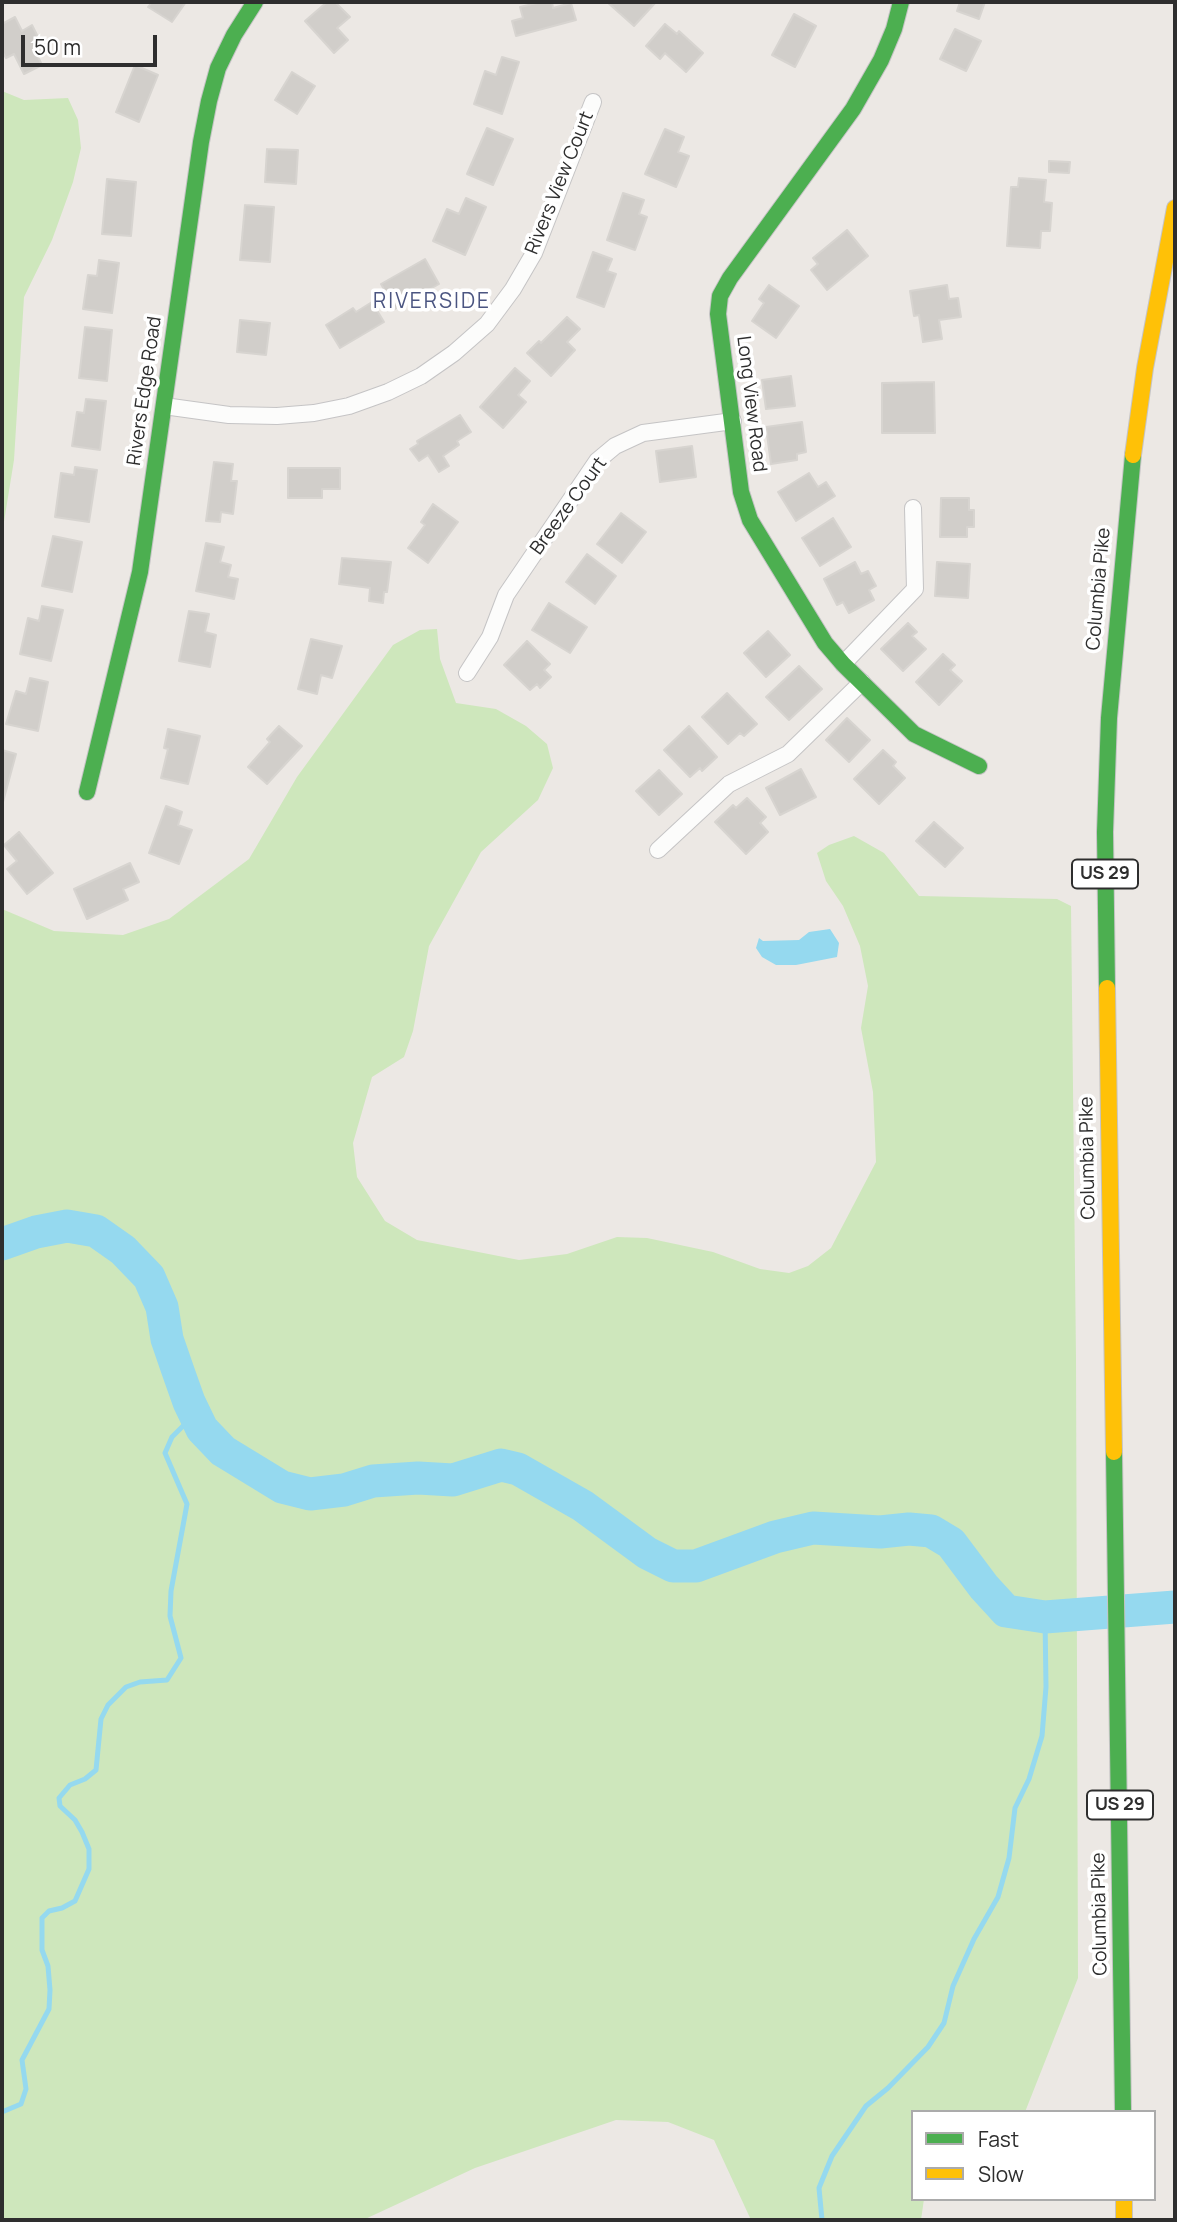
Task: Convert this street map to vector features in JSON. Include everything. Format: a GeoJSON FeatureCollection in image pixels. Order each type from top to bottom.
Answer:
{"type":"FeatureCollection","features":[{"type":"Feature","properties":{"kind":"main road","name":"Rivers Edge Road"},"geometry":{"type":"LineString","coordinates":[[87,792],[140,572],[201,142],[209,102],[218,68],[234,35],[256,2]]}},
{"type":"Feature","properties":{"kind":"main road","name":"Long View Road"},"geometry":{"type":"LineString","coordinates":[[901,2],[894,29],[881,60],[853,109],[738,268],[720,296],[718,314],[741,492],[750,520],[825,643],[843,664],[914,734],[979,766]]}},
{"type":"Feature","properties":{"kind":"main road","name":"Columbia Pike"},"geometry":{"type":"LineString","coordinates":[[1123,2110],[1105,832],[1109,718],[1128,494],[1145,368],[1175,208]]}},
{"type":"Feature","properties":{"kind":"main road"},"geometry":{"type":"LineString","coordinates":[[1124,2201],[1124,2220]]}},
{"type":"Feature","properties":{"kind":"street","name":"Rivers View Court"},"geometry":{"type":"LineString","coordinates":[[164,406],[229,415],[277,416],[314,413],[349,406],[388,392],[421,376],[454,353],[487,324],[513,289],[534,253],[593,102]]}},
{"type":"Feature","properties":{"kind":"street","name":"Breeze Court"},"geometry":{"type":"LineString","coordinates":[[467,673],[490,636],[506,595],[597,461],[615,446],[643,433],[733,421]]}},
{"type":"Feature","properties":{"kind":"street"},"geometry":{"type":"LineString","coordinates":[[843,664],[915,589],[914,508]]}},
{"type":"Feature","properties":{"kind":"street"},"geometry":{"type":"LineString","coordinates":[[658,850],[729,784],[788,754],[862,682]]}},
{"type":"Feature","properties":{"kind":"green space"},"geometry":{"type":"Polygon","coordinates":[[[2,91],[24,100],[68,98],[78,120],[81,148],[73,182],[52,240],[24,297],[14,460],[2,534],[2,91]]]}},
{"type":"Feature","properties":{"kind":"green space"},"geometry":{"type":"Polygon","coordinates":[[[437,629],[440,659],[456,703],[496,709],[526,726],[547,744],[553,768],[538,800],[481,852],[429,946],[413,1031],[404,1057],[372,1077],[353,1143],[357,1177],[385,1221],[417,1240],[519,1260],[567,1254],[617,1237],[647,1238],[713,1252],[760,1269],[789,1273],[808,1266],[831,1248],[876,1162],[873,1092],[861,1028],[868,986],[860,946],[843,906],[826,881],[817,853],[829,845],[854,836],[884,853],[919,896],[1057,899],[1071,906],[1078,1978],[1026,2110],[911,2110],[911,2201],[924,2201],[921,2220],[751,2220],[714,2140],[668,2122],[616,2120],[475,2168],[363,2220],[2,2220],[2,909],[54,931],[123,935],[169,919],[249,859],[297,777],[393,645],[420,630],[437,629]]]}},
{"type":"Feature","properties":{"kind":"water"},"geometry":{"type":"Polygon","coordinates":[[[830,929],[839,943],[837,957],[796,965],[776,965],[762,957],[756,948],[759,938],[763,941],[799,940],[809,932],[830,929]]]}},
{"type":"Feature","properties":{"kind":"building"},"geometry":{"type":"Polygon","coordinates":[[[152,2],[186,2],[172,22],[148,7],[152,2]]]}},
{"type":"Feature","properties":{"kind":"building"},"geometry":{"type":"Polygon","coordinates":[[[327,2],[335,2],[350,17],[337,28],[348,40],[334,53],[305,21],[327,2]]]}},
{"type":"Feature","properties":{"kind":"building"},"geometry":{"type":"Polygon","coordinates":[[[552,2],[553,8],[571,3],[576,20],[516,36],[512,21],[523,18],[520,7],[552,2]]]}},
{"type":"Feature","properties":{"kind":"building"},"geometry":{"type":"Polygon","coordinates":[[[607,2],[656,2],[634,26],[607,2]]]}},
{"type":"Feature","properties":{"kind":"building"},"geometry":{"type":"Polygon","coordinates":[[[960,2],[985,2],[979,19],[957,11],[960,2]]]}},
{"type":"Feature","properties":{"kind":"building"},"geometry":{"type":"Polygon","coordinates":[[[794,14],[816,26],[795,67],[772,55],[794,14]]]}},
{"type":"Feature","properties":{"kind":"building"},"geometry":{"type":"Polygon","coordinates":[[[15,17],[22,31],[32,25],[41,43],[33,47],[42,65],[24,74],[14,54],[6,58],[2,51],[2,24],[15,17]]]}},
{"type":"Feature","properties":{"kind":"building"},"geometry":{"type":"Polygon","coordinates":[[[665,24],[677,34],[679,31],[703,53],[686,72],[665,53],[660,59],[646,46],[665,24]]]}},
{"type":"Feature","properties":{"kind":"building"},"geometry":{"type":"Polygon","coordinates":[[[955,29],[981,41],[966,71],[940,59],[955,29]]]}},
{"type":"Feature","properties":{"kind":"building"},"geometry":{"type":"Polygon","coordinates":[[[502,57],[519,62],[502,114],[474,104],[485,71],[496,75],[502,57]]]}},
{"type":"Feature","properties":{"kind":"building"},"geometry":{"type":"Polygon","coordinates":[[[135,65],[158,75],[139,122],[116,112],[135,65]]]}},
{"type":"Feature","properties":{"kind":"building"},"geometry":{"type":"Polygon","coordinates":[[[292,72],[315,86],[297,114],[275,100],[292,72]]]}},
{"type":"Feature","properties":{"kind":"building"},"geometry":{"type":"Polygon","coordinates":[[[487,128],[513,139],[493,185],[467,174],[487,128]]]}},
{"type":"Feature","properties":{"kind":"building"},"geometry":{"type":"Polygon","coordinates":[[[665,129],[684,137],[678,152],[689,156],[676,187],[645,174],[665,129]]]}},
{"type":"Feature","properties":{"kind":"building"},"geometry":{"type":"Polygon","coordinates":[[[267,149],[298,150],[296,184],[265,182],[267,149]]]}},
{"type":"Feature","properties":{"kind":"building"},"geometry":{"type":"Polygon","coordinates":[[[1049,161],[1070,162],[1069,173],[1049,172],[1049,161]]]}},
{"type":"Feature","properties":{"kind":"building"},"geometry":{"type":"Polygon","coordinates":[[[1019,178],[1046,180],[1044,202],[1052,203],[1050,231],[1041,231],[1040,248],[1007,246],[1011,187],[1018,187],[1019,178]]]}},
{"type":"Feature","properties":{"kind":"building"},"geometry":{"type":"Polygon","coordinates":[[[107,179],[136,182],[131,236],[102,234],[107,179]]]}},
{"type":"Feature","properties":{"kind":"building"},"geometry":{"type":"Polygon","coordinates":[[[623,193],[644,200],[639,214],[647,217],[635,250],[607,240],[623,193]]]}},
{"type":"Feature","properties":{"kind":"building"},"geometry":{"type":"Polygon","coordinates":[[[466,198],[486,207],[465,255],[433,241],[447,209],[459,214],[466,198]]]}},
{"type":"Feature","properties":{"kind":"building"},"geometry":{"type":"Polygon","coordinates":[[[245,205],[274,207],[270,262],[240,260],[245,205]]]}},
{"type":"Feature","properties":{"kind":"building"},"geometry":{"type":"Polygon","coordinates":[[[847,230],[868,256],[827,290],[811,270],[818,264],[813,258],[847,230]]]}},
{"type":"Feature","properties":{"kind":"building"},"geometry":{"type":"Polygon","coordinates":[[[593,252],[612,259],[607,271],[616,274],[604,307],[577,297],[593,252]]]}},
{"type":"Feature","properties":{"kind":"building"},"geometry":{"type":"Polygon","coordinates":[[[425,259],[439,284],[395,309],[381,284],[425,259]]]}},
{"type":"Feature","properties":{"kind":"building"},"geometry":{"type":"Polygon","coordinates":[[[99,260],[119,263],[112,313],[83,309],[88,275],[97,276],[99,260]]]}},
{"type":"Feature","properties":{"kind":"building"},"geometry":{"type":"Polygon","coordinates":[[[769,285],[799,306],[776,338],[752,321],[764,303],[759,299],[769,285]]]}},
{"type":"Feature","properties":{"kind":"building"},"geometry":{"type":"Polygon","coordinates":[[[947,285],[949,299],[958,298],[961,317],[939,320],[942,339],[923,342],[919,315],[914,316],[910,291],[947,285]]]}},
{"type":"Feature","properties":{"kind":"building"},"geometry":{"type":"Polygon","coordinates":[[[372,302],[384,322],[340,348],[326,325],[353,308],[356,312],[372,302]]]}},
{"type":"Feature","properties":{"kind":"building"},"geometry":{"type":"Polygon","coordinates":[[[567,317],[580,329],[567,342],[575,350],[551,376],[527,353],[567,317]]]}},
{"type":"Feature","properties":{"kind":"building"},"geometry":{"type":"Polygon","coordinates":[[[240,320],[270,323],[266,355],[237,352],[240,320]]]}},
{"type":"Feature","properties":{"kind":"building"},"geometry":{"type":"Polygon","coordinates":[[[85,327],[112,330],[107,381],[79,378],[85,327]]]}},
{"type":"Feature","properties":{"kind":"building"},"geometry":{"type":"Polygon","coordinates":[[[515,368],[530,381],[518,395],[526,402],[503,428],[480,407],[515,368]]]}},
{"type":"Feature","properties":{"kind":"building"},"geometry":{"type":"Polygon","coordinates":[[[791,376],[795,406],[766,409],[762,380],[791,376]]]}},
{"type":"Feature","properties":{"kind":"building"},"geometry":{"type":"Polygon","coordinates":[[[934,382],[935,433],[882,433],[882,383],[934,382]]]}},
{"type":"Feature","properties":{"kind":"building"},"geometry":{"type":"Polygon","coordinates":[[[86,399],[106,401],[100,450],[72,446],[77,412],[84,413],[86,399]]]}},
{"type":"Feature","properties":{"kind":"building"},"geometry":{"type":"Polygon","coordinates":[[[460,415],[471,432],[457,441],[459,445],[443,456],[449,466],[439,472],[428,455],[419,461],[410,449],[418,444],[417,441],[460,415]]]}},
{"type":"Feature","properties":{"kind":"building"},"geometry":{"type":"Polygon","coordinates":[[[802,422],[806,452],[797,454],[797,460],[771,464],[766,427],[802,422]]]}},
{"type":"Feature","properties":{"kind":"building"},"geometry":{"type":"Polygon","coordinates":[[[692,446],[696,477],[660,482],[656,451],[692,446]]]}},
{"type":"Feature","properties":{"kind":"building"},"geometry":{"type":"Polygon","coordinates":[[[214,462],[233,464],[231,481],[237,481],[233,514],[221,512],[220,522],[206,521],[214,462]]]}},
{"type":"Feature","properties":{"kind":"building"},"geometry":{"type":"Polygon","coordinates":[[[75,467],[97,470],[89,522],[55,517],[61,473],[74,475],[75,467]]]}},
{"type":"Feature","properties":{"kind":"building"},"geometry":{"type":"Polygon","coordinates":[[[288,468],[340,468],[340,489],[322,489],[322,498],[288,498],[288,468]]]}},
{"type":"Feature","properties":{"kind":"building"},"geometry":{"type":"Polygon","coordinates":[[[809,473],[818,487],[826,482],[835,496],[796,521],[778,492],[809,473]]]}},
{"type":"Feature","properties":{"kind":"building"},"geometry":{"type":"Polygon","coordinates":[[[941,498],[969,498],[969,510],[974,510],[974,527],[967,527],[967,537],[940,537],[941,498]]]}},
{"type":"Feature","properties":{"kind":"building"},"geometry":{"type":"Polygon","coordinates":[[[433,504],[458,522],[428,563],[408,548],[425,525],[421,522],[433,504]]]}},
{"type":"Feature","properties":{"kind":"building"},"geometry":{"type":"Polygon","coordinates":[[[621,513],[646,532],[622,563],[597,544],[621,513]]]}},
{"type":"Feature","properties":{"kind":"building"},"geometry":{"type":"Polygon","coordinates":[[[833,518],[851,547],[820,566],[802,538],[833,518]]]}},
{"type":"Feature","properties":{"kind":"building"},"geometry":{"type":"Polygon","coordinates":[[[53,536],[82,542],[72,592],[42,586],[53,536]]]}},
{"type":"Feature","properties":{"kind":"building"},"geometry":{"type":"Polygon","coordinates":[[[206,543],[224,547],[220,562],[231,565],[228,577],[238,579],[234,599],[196,591],[206,543]]]}},
{"type":"Feature","properties":{"kind":"building"},"geometry":{"type":"Polygon","coordinates":[[[587,554],[616,576],[595,604],[566,582],[587,554]]]}},
{"type":"Feature","properties":{"kind":"building"},"geometry":{"type":"Polygon","coordinates":[[[342,558],[391,562],[383,603],[369,601],[370,588],[339,584],[342,558]]]}},
{"type":"Feature","properties":{"kind":"building"},"geometry":{"type":"Polygon","coordinates":[[[855,562],[861,574],[868,571],[876,586],[869,590],[874,600],[849,613],[843,602],[837,605],[824,579],[855,562]]]}},
{"type":"Feature","properties":{"kind":"building"},"geometry":{"type":"Polygon","coordinates":[[[937,562],[970,564],[968,598],[935,596],[937,562]]]}},
{"type":"Feature","properties":{"kind":"building"},"geometry":{"type":"Polygon","coordinates":[[[549,603],[587,627],[570,653],[532,630],[549,603]]]}},
{"type":"Feature","properties":{"kind":"building"},"geometry":{"type":"Polygon","coordinates":[[[42,606],[63,610],[51,661],[20,654],[28,618],[39,621],[42,606]]]}},
{"type":"Feature","properties":{"kind":"building"},"geometry":{"type":"Polygon","coordinates":[[[189,611],[209,614],[205,632],[216,635],[210,667],[179,661],[189,611]]]}},
{"type":"Feature","properties":{"kind":"building"},"geometry":{"type":"Polygon","coordinates":[[[908,623],[917,632],[912,636],[926,649],[903,671],[881,649],[908,623]]]}},
{"type":"Feature","properties":{"kind":"building"},"geometry":{"type":"Polygon","coordinates":[[[768,631],[790,655],[766,677],[744,653],[768,631]]]}},
{"type":"Feature","properties":{"kind":"building"},"geometry":{"type":"Polygon","coordinates":[[[311,639],[342,646],[332,678],[321,675],[317,694],[298,689],[311,639]]]}},
{"type":"Feature","properties":{"kind":"building"},"geometry":{"type":"Polygon","coordinates":[[[527,641],[550,664],[544,670],[551,677],[540,688],[537,684],[530,690],[504,665],[527,641]]]}},
{"type":"Feature","properties":{"kind":"building"},"geometry":{"type":"Polygon","coordinates":[[[943,654],[955,665],[950,670],[962,681],[939,705],[916,682],[943,654]]]}},
{"type":"Feature","properties":{"kind":"building"},"geometry":{"type":"Polygon","coordinates":[[[799,666],[822,689],[789,720],[766,697],[799,666]]]}},
{"type":"Feature","properties":{"kind":"building"},"geometry":{"type":"Polygon","coordinates":[[[30,678],[48,682],[38,731],[6,724],[16,691],[26,694],[30,678]]]}},
{"type":"Feature","properties":{"kind":"building"},"geometry":{"type":"Polygon","coordinates":[[[727,693],[757,724],[744,736],[740,733],[728,744],[702,717],[727,693]]]}},
{"type":"Feature","properties":{"kind":"building"},"geometry":{"type":"Polygon","coordinates":[[[847,718],[870,740],[849,762],[826,740],[847,718]]]}},
{"type":"Feature","properties":{"kind":"building"},"geometry":{"type":"Polygon","coordinates":[[[279,726],[302,746],[267,784],[248,767],[270,742],[267,739],[279,726]]]}},
{"type":"Feature","properties":{"kind":"building"},"geometry":{"type":"Polygon","coordinates":[[[689,726],[717,757],[702,771],[700,768],[690,777],[664,750],[689,726]]]}},
{"type":"Feature","properties":{"kind":"building"},"geometry":{"type":"Polygon","coordinates":[[[168,729],[200,736],[188,784],[161,778],[168,749],[164,748],[168,729]]]}},
{"type":"Feature","properties":{"kind":"building"},"geometry":{"type":"Polygon","coordinates":[[[2,750],[16,754],[3,802],[2,801],[2,750]]]}},
{"type":"Feature","properties":{"kind":"building"},"geometry":{"type":"Polygon","coordinates":[[[883,750],[896,762],[893,766],[905,778],[879,804],[854,779],[883,750]]]}},
{"type":"Feature","properties":{"kind":"building"},"geometry":{"type":"Polygon","coordinates":[[[801,769],[816,797],[780,815],[766,788],[801,769]]]}},
{"type":"Feature","properties":{"kind":"building"},"geometry":{"type":"Polygon","coordinates":[[[659,770],[682,794],[659,815],[636,791],[659,770]]]}},
{"type":"Feature","properties":{"kind":"building"},"geometry":{"type":"Polygon","coordinates":[[[747,798],[766,817],[760,823],[768,832],[746,854],[715,822],[733,805],[736,808],[747,798]]]}},
{"type":"Feature","properties":{"kind":"building"},"geometry":{"type":"Polygon","coordinates":[[[166,806],[182,812],[178,825],[192,830],[179,864],[149,853],[166,806]]]}},
{"type":"Feature","properties":{"kind":"building"},"geometry":{"type":"Polygon","coordinates":[[[934,822],[963,848],[945,867],[916,841],[934,822]]]}},
{"type":"Feature","properties":{"kind":"building"},"geometry":{"type":"Polygon","coordinates":[[[19,832],[53,873],[27,894],[7,869],[17,861],[4,845],[19,832]]]}},
{"type":"Feature","properties":{"kind":"building"},"geometry":{"type":"Polygon","coordinates":[[[130,863],[139,882],[123,889],[128,900],[87,919],[74,889],[130,863]]]}},
{"type":"Feature","properties":{"kind":"waterway"},"geometry":{"type":"LineString","coordinates":[[2,1244],[36,1232],[67,1226],[96,1231],[123,1250],[149,1277],[162,1307],[167,1339],[178,1371],[202,1429],[223,1451],[282,1487],[310,1494],[344,1490],[373,1481],[418,1478],[453,1480],[501,1465],[518,1469],[583,1506],[647,1553],[673,1566],[696,1566],[775,1537],[813,1528],[880,1532],[909,1529],[931,1531],[951,1543],[1006,1611],[1045,1617],[1175,1607]]}},
{"type":"Feature","properties":{"kind":"waterway"},"geometry":{"type":"LineString","coordinates":[[2,2112],[21,2104],[26,2089],[22,2060],[49,2009],[50,1990],[48,1966],[42,1950],[42,1918],[49,1911],[75,1901],[89,1869],[89,1849],[82,1832],[75,1820],[60,1806],[59,1798],[70,1785],[85,1779],[96,1770],[101,1719],[108,1705],[126,1687],[140,1682],[167,1680],[181,1658],[170,1616],[171,1591],[187,1504],[165,1453],[172,1437],[195,1414]]}},
{"type":"Feature","properties":{"kind":"waterway"},"geometry":{"type":"LineString","coordinates":[[822,2220],[819,2188],[832,2156],[866,2106],[888,2088],[928,2047],[944,2023],[953,1986],[974,1939],[998,1897],[1009,1858],[1015,1808],[1029,1779],[1042,1736],[1046,1687],[1045,1617]]}},
{"type":"Feature","properties":{"kind":"traffic: fast"},"geometry":{"type":"LineString","coordinates":[[87,792],[140,572],[209,101],[218,68],[234,35],[255,2]]}},
{"type":"Feature","properties":{"kind":"traffic: fast"},"geometry":{"type":"LineString","coordinates":[[901,2],[894,29],[881,60],[853,109],[730,278],[720,296],[718,314],[741,492],[750,520],[825,643],[843,664],[914,734],[979,766]]}},
{"type":"Feature","properties":{"kind":"traffic: fast"},"geometry":{"type":"LineString","coordinates":[[1107,988],[1105,832],[1109,718],[1133,455]]}},
{"type":"Feature","properties":{"kind":"traffic: fast"},"geometry":{"type":"LineString","coordinates":[[1114,1452],[1123,2110]]}},
{"type":"Feature","properties":{"kind":"traffic: slow"},"geometry":{"type":"LineString","coordinates":[[1133,455],[1145,368],[1175,208]]}},
{"type":"Feature","properties":{"kind":"traffic: slow"},"geometry":{"type":"LineString","coordinates":[[1107,988],[1114,1452]]}},
{"type":"Feature","properties":{"kind":"traffic: slow"},"geometry":{"type":"LineString","coordinates":[[1124,2201],[1124,2220]]}},
{"type":"Feature","properties":{"kind":"district","name":"RIVERSIDE"},"geometry":{"type":"Point","coordinates":[432,302]}}]}
